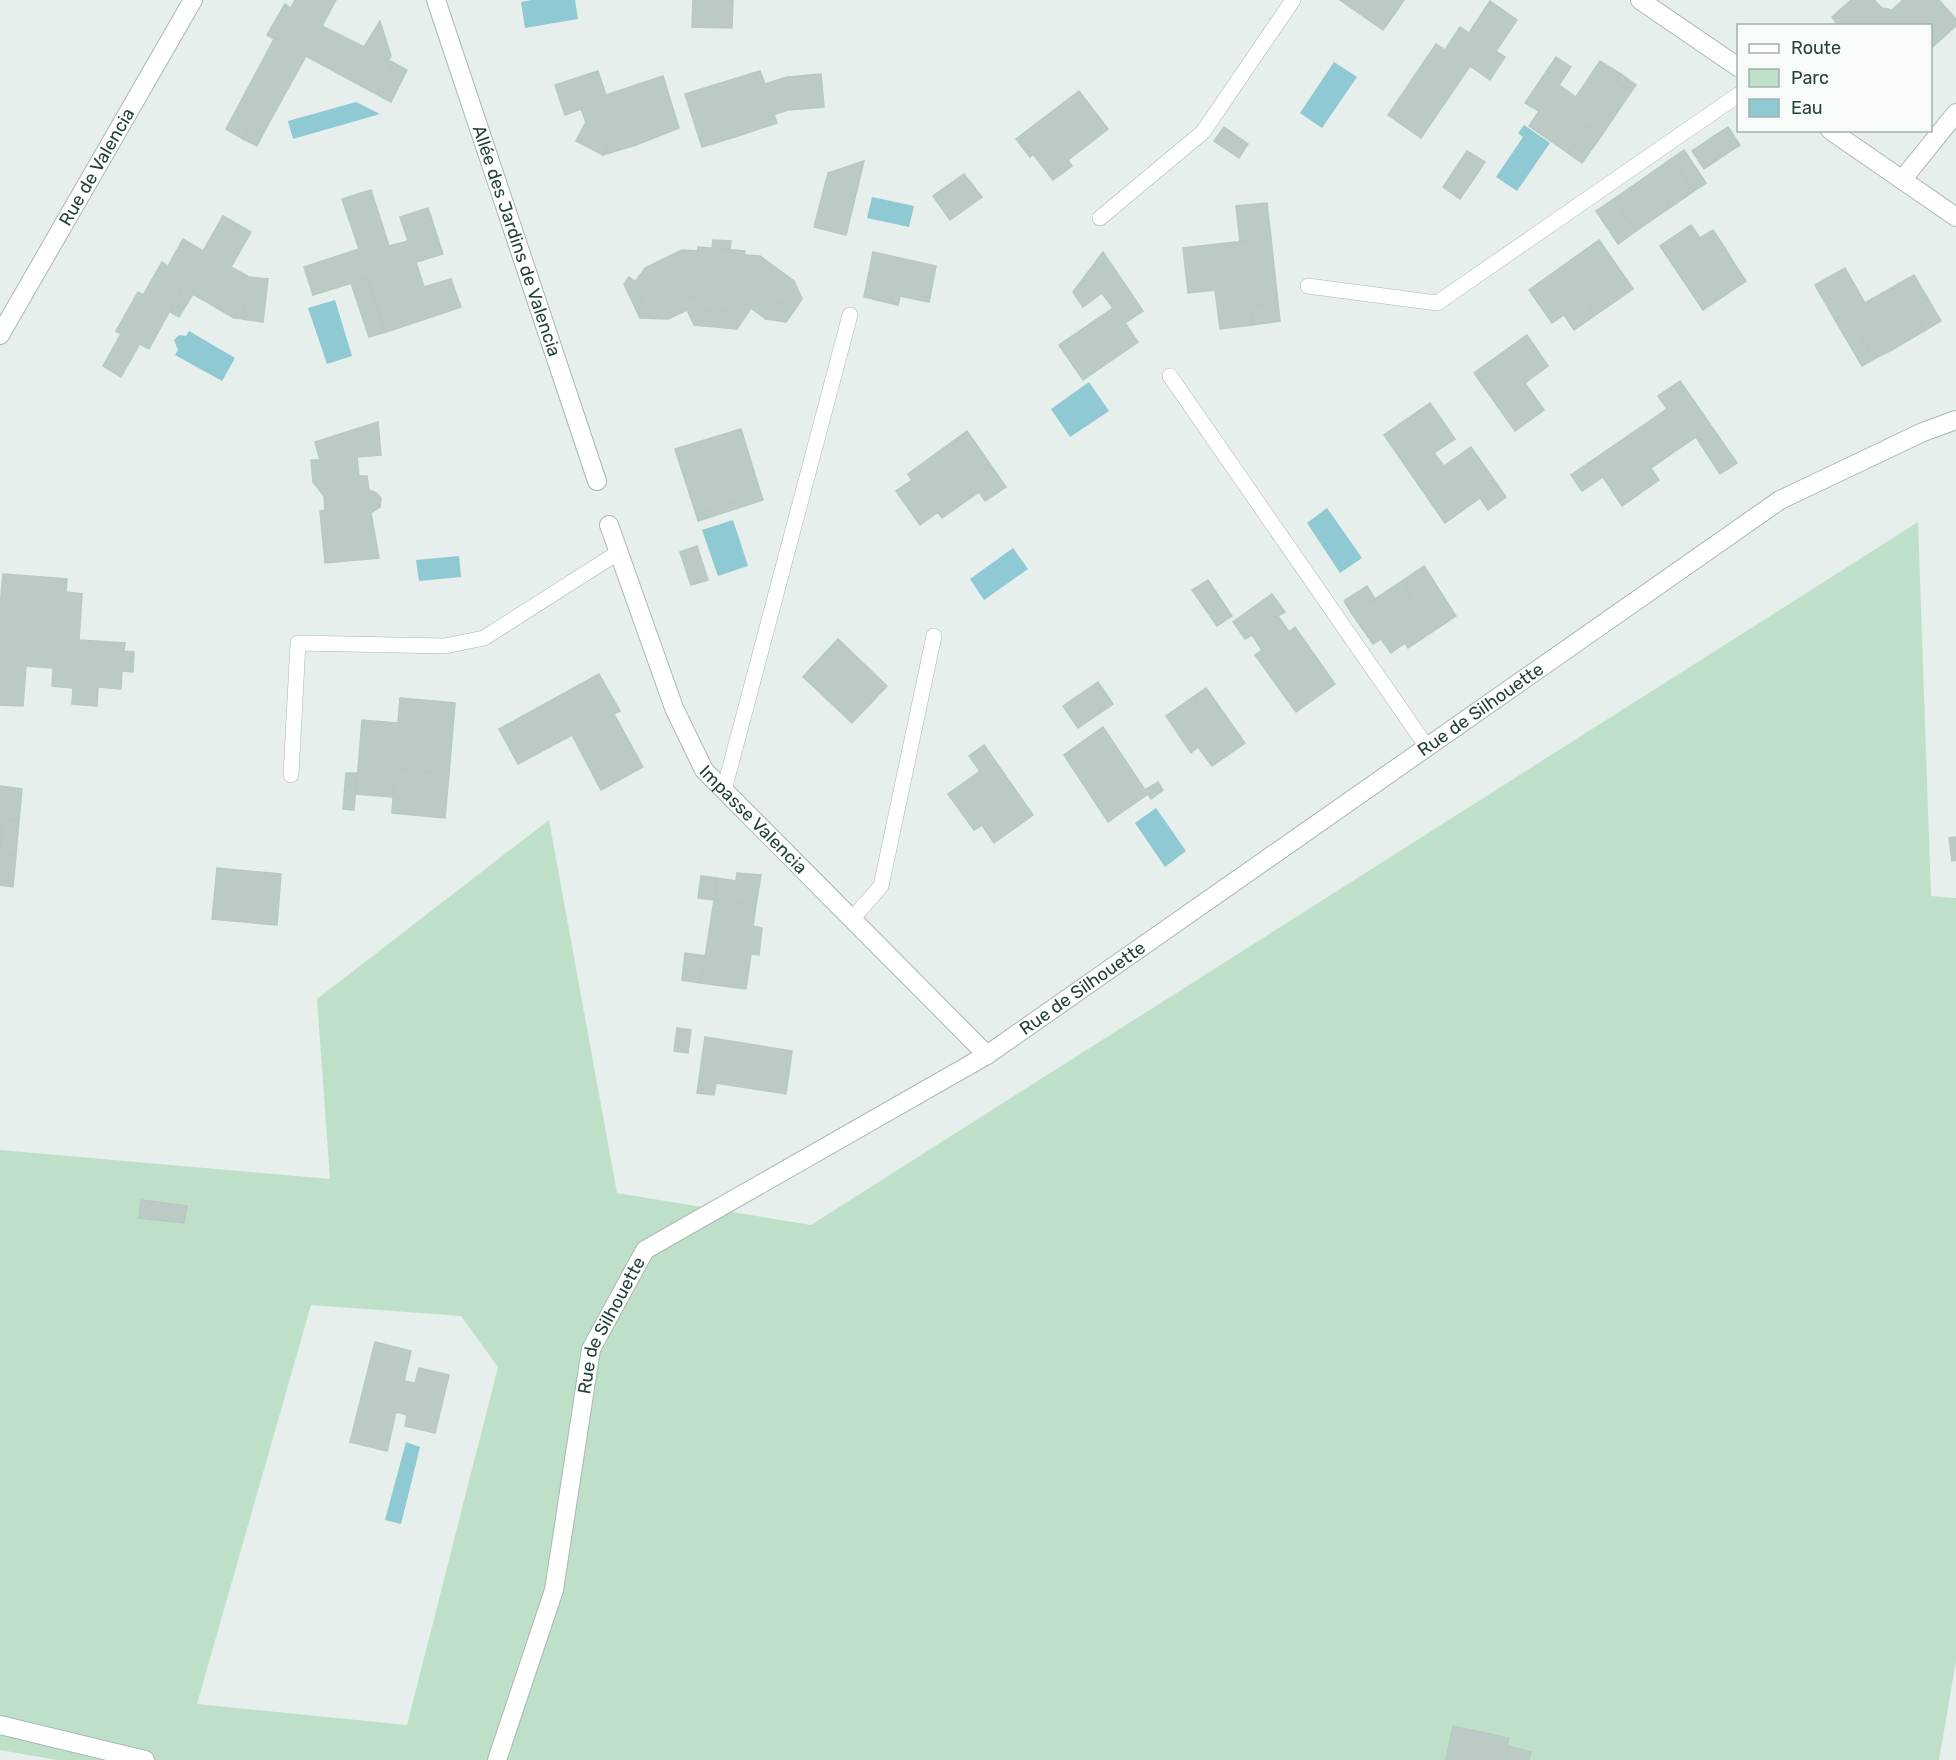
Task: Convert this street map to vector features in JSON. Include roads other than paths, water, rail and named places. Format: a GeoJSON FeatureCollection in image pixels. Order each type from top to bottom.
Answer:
{"type":"FeatureCollection","features":[{"type":"Feature","properties":{"kind":"street","name":"Rue de Valencia"},"geometry":{"type":"LineString","coordinates":[[0,334],[193,0]]}},
{"type":"Feature","properties":{"kind":"street","name":"Allée des Jardins de Valencia"},"geometry":{"type":"LineString","coordinates":[[436,0],[597,481]]}},
{"type":"Feature","properties":{"kind":"street"},"geometry":{"type":"LineString","coordinates":[[1640,0],[1737,67]]}},
{"type":"Feature","properties":{"kind":"street"},"geometry":{"type":"LineString","coordinates":[[1902,180],[1956,113]]}},
{"type":"Feature","properties":{"kind":"street"},"geometry":{"type":"LineString","coordinates":[[1833,132],[1956,217]]}},
{"type":"Feature","properties":{"kind":"street","name":"Rue de Silhouette"},"geometry":{"type":"LineString","coordinates":[[497,1760],[554,1590],[591,1349],[645,1250],[987,1055],[1780,500],[1923,432],[1956,420]]}},
{"type":"Feature","properties":{"kind":"street","name":"Impasse Valencia"},"geometry":{"type":"LineString","coordinates":[[609,525],[674,708],[704,770],[987,1055]]}},
{"type":"Feature","properties":{"kind":"street"},"geometry":{"type":"LineString","coordinates":[[0,1725],[145,1760]]}},
{"type":"Feature","properties":{"kind":"lane"},"geometry":{"type":"LineString","coordinates":[[1100,218],[1203,132],[1293,0]]}},
{"type":"Feature","properties":{"kind":"lane"},"geometry":{"type":"LineString","coordinates":[[1308,286],[1437,303],[1737,96]]}},
{"type":"Feature","properties":{"kind":"lane"},"geometry":{"type":"LineString","coordinates":[[724,790],[850,315]]}},
{"type":"Feature","properties":{"kind":"lane"},"geometry":{"type":"LineString","coordinates":[[1170,376],[1427,747]]}},
{"type":"Feature","properties":{"kind":"lane"},"geometry":{"type":"LineString","coordinates":[[291,776],[298,642],[445,646],[484,638],[619,552]]}},
{"type":"Feature","properties":{"kind":"lane"},"geometry":{"type":"LineString","coordinates":[[852,919],[881,886],[934,636]]}},
{"type":"Feature","properties":{"kind":"water"},"geometry":{"type":"Polygon","coordinates":[[[575,0],[578,19],[525,28],[521,2],[575,0]]]}},
{"type":"Feature","properties":{"kind":"water"},"geometry":{"type":"Polygon","coordinates":[[[1334,62],[1357,77],[1322,128],[1300,113],[1334,62]]]}},
{"type":"Feature","properties":{"kind":"water"},"geometry":{"type":"Polygon","coordinates":[[[356,102],[380,114],[293,139],[288,121],[356,102]]]}},
{"type":"Feature","properties":{"kind":"water"},"geometry":{"type":"Polygon","coordinates":[[[1524,125],[1550,143],[1517,191],[1496,177],[1523,137],[1518,133],[1524,125]]]}},
{"type":"Feature","properties":{"kind":"water"},"geometry":{"type":"Polygon","coordinates":[[[872,197],[914,206],[909,227],[867,218],[872,197]]]}},
{"type":"Feature","properties":{"kind":"water"},"geometry":{"type":"Polygon","coordinates":[[[335,300],[352,356],[327,364],[308,308],[335,300]]]}},
{"type":"Feature","properties":{"kind":"water"},"geometry":{"type":"Polygon","coordinates":[[[189,331],[235,358],[222,381],[175,355],[178,350],[174,340],[179,335],[186,336],[189,331]]]}},
{"type":"Feature","properties":{"kind":"water"},"geometry":{"type":"Polygon","coordinates":[[[1089,382],[1109,411],[1070,437],[1051,409],[1089,382]]]}},
{"type":"Feature","properties":{"kind":"water"},"geometry":{"type":"Polygon","coordinates":[[[1327,508],[1362,558],[1340,573],[1307,523],[1327,508]]]}},
{"type":"Feature","properties":{"kind":"water"},"geometry":{"type":"Polygon","coordinates":[[[733,520],[748,566],[718,576],[702,530],[733,520]]]}},
{"type":"Feature","properties":{"kind":"water"},"geometry":{"type":"Polygon","coordinates":[[[1013,548],[1028,569],[984,600],[970,579],[1013,548]]]}},
{"type":"Feature","properties":{"kind":"water"},"geometry":{"type":"Polygon","coordinates":[[[459,556],[461,577],[419,581],[416,560],[459,556]]]}},
{"type":"Feature","properties":{"kind":"water"},"geometry":{"type":"Polygon","coordinates":[[[1156,808],[1186,851],[1165,867],[1135,823],[1156,808]]]}},
{"type":"Feature","properties":{"kind":"water"},"geometry":{"type":"Polygon","coordinates":[[[406,1442],[420,1447],[401,1524],[385,1520],[406,1442]]]}}]}
